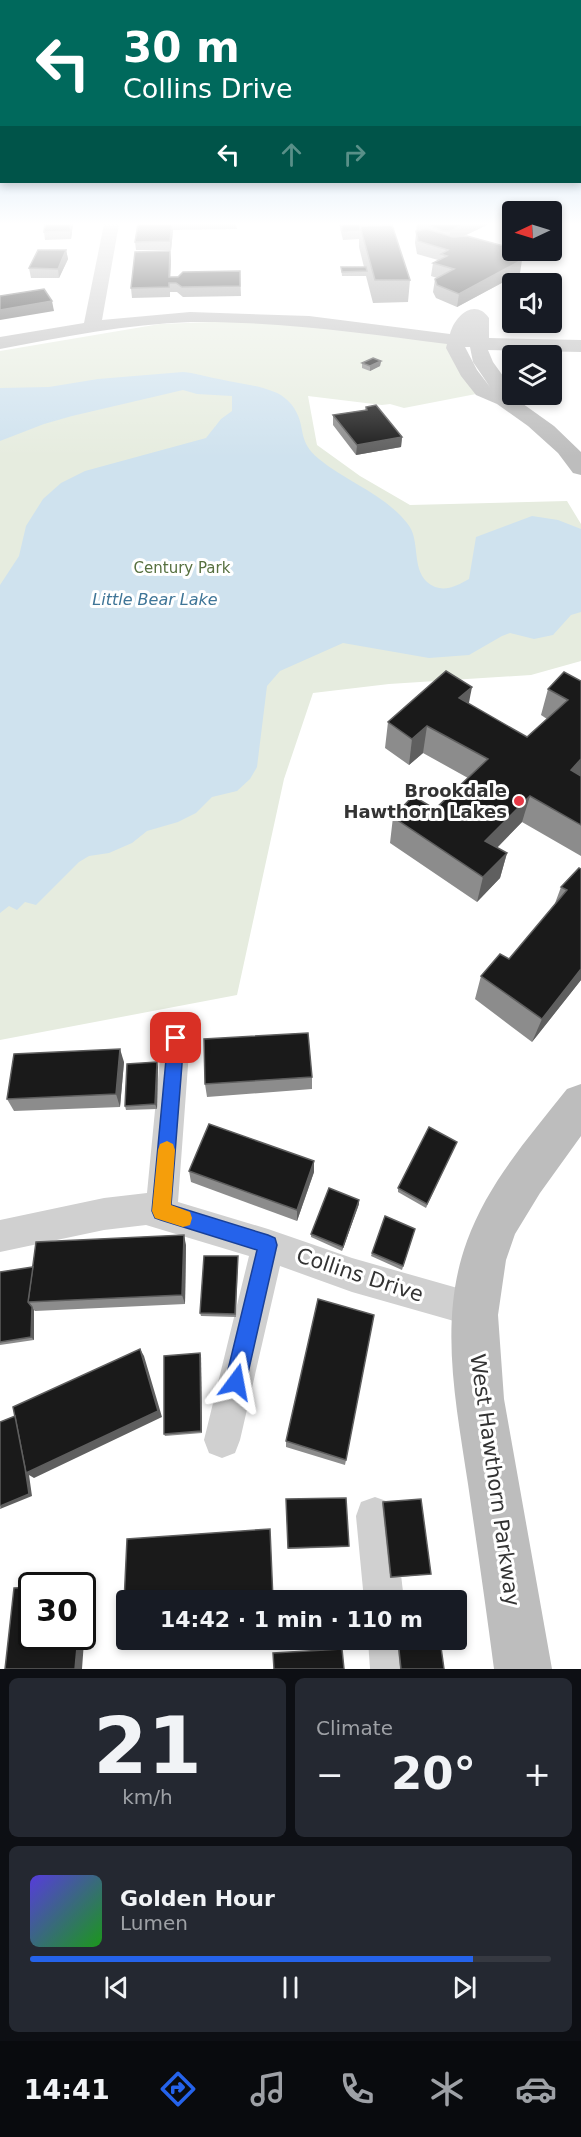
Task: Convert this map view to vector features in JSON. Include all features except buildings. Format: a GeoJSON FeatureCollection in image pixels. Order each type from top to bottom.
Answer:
{"type":"FeatureCollection","features":[{"type":"Feature","properties":{"kind":"street"},"geometry":{"type":"LineString","coordinates":[[93,323],[97,302]]}},
{"type":"Feature","properties":{"kind":"street"},"geometry":{"type":"LineString","coordinates":[[501,398],[504,392],[483,362],[480,318],[475,313],[467,318],[455,348],[480,388],[484,393],[501,398],[563,447],[581,468]]}},
{"type":"Feature","properties":{"kind":"street"},"geometry":{"type":"LineString","coordinates":[[0,335],[93,323],[190,317],[279,319],[581,346]]}},
{"type":"Feature","properties":{"kind":"street"},"geometry":{"type":"LineString","coordinates":[[0,343],[93,323]]}},
{"type":"Feature","properties":{"kind":"street"},"geometry":{"type":"LineString","coordinates":[[481,338],[581,335]]}},
{"type":"Feature","properties":{"kind":"street"},"geometry":{"type":"LineString","coordinates":[[161,1211],[176,1038]]}},
{"type":"Feature","properties":{"kind":"street","name":"West Hawthorn Parkway"},"geometry":{"type":"LineString","coordinates":[[524,1669],[475,1371],[475,1310],[483,1259],[498,1222],[520,1186],[581,1103]]}},
{"type":"Feature","properties":{"kind":"street","name":"Collins Drive"},"geometry":{"type":"LineString","coordinates":[[0,1236],[104,1215],[146,1209],[161,1211],[352,1275],[475,1310]]}},
{"type":"Feature","properties":{"kind":"street"},"geometry":{"type":"LineString","coordinates":[[222,1440],[268,1245]]}},
{"type":"Feature","properties":{"kind":"street"},"geometry":{"type":"LineString","coordinates":[[375,1516],[383,1590]]}},
{"type":"Feature","properties":{"kind":"street"},"geometry":{"type":"LineString","coordinates":[[388,1650],[390,1669]]}},
{"type":"Feature","properties":{"kind":"green space","name":"Century Park"},"geometry":{"type":"Polygon","coordinates":[[[287,322],[450,343],[476,394],[404,408],[390,404],[308,396],[317,445],[360,476],[410,505],[567,501],[581,524],[581,661],[531,675],[389,684],[313,693],[284,779],[237,995],[0,1040],[0,351],[160,324],[287,322]]]}},
{"type":"Feature","properties":{"kind":"water","name":"Little Bear Lake"},"geometry":{"type":"Polygon","coordinates":[[[183,372],[260,387],[275,392],[287,400],[298,415],[304,440],[312,452],[330,467],[387,504],[407,523],[414,537],[419,569],[422,576],[432,586],[448,588],[469,579],[476,537],[532,516],[558,520],[581,529],[581,612],[571,615],[553,635],[534,639],[510,633],[469,655],[429,658],[343,643],[280,671],[267,686],[257,767],[250,779],[237,791],[212,797],[196,813],[178,822],[147,831],[132,843],[109,853],[89,856],[79,862],[36,905],[25,902],[17,910],[9,906],[0,913],[0,585],[19,556],[26,526],[43,499],[61,483],[85,471],[206,438],[221,419],[232,411],[232,396],[197,394],[183,390],[72,416],[0,441],[0,388],[49,387],[98,379],[183,372]]]}},
{"type":"Feature","properties":{"kind":"slow traffic"},"geometry":{"type":"LineString","coordinates":[[167,1150],[161,1211],[183,1218]]}},
{"type":"Feature","properties":{"kind":"place","name":"Brookdale Hawthorn Lakes"},"geometry":{"type":"Point","coordinates":[519,801]}},
{"type":"Feature","properties":{"kind":"route"},"geometry":{"type":"LineString","coordinates":[[176,1038],[161,1211],[268,1245],[236,1382]]}}]}
